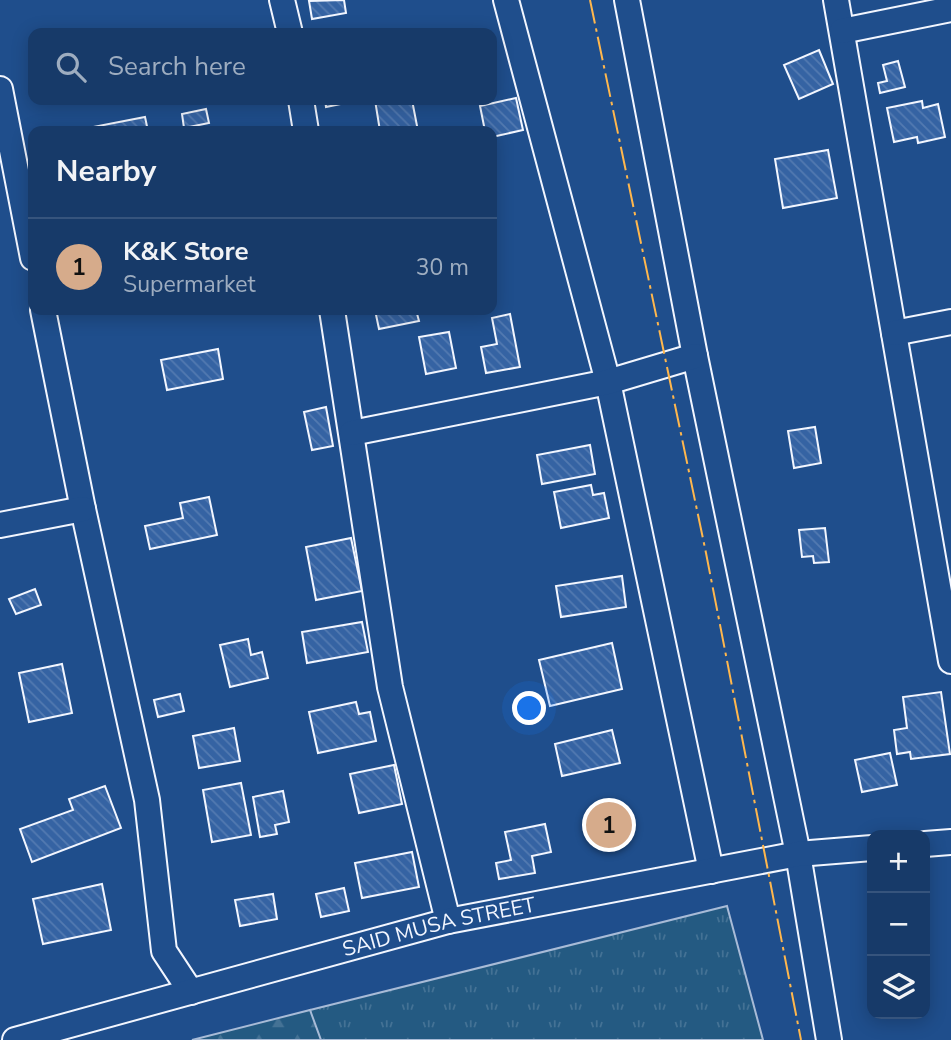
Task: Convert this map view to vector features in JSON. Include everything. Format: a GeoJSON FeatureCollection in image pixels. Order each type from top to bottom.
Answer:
{"type":"FeatureCollection","features":[{"type":"Feature","properties":{"kind":"street"},"geometry":{"type":"LineString","coordinates":[[282,0],[289,28]]}},
{"type":"Feature","properties":{"kind":"street"},"geometry":{"type":"LineString","coordinates":[[506,0],[608,383],[711,871]]}},
{"type":"Feature","properties":{"kind":"street"},"geometry":{"type":"LineString","coordinates":[[626,0],[695,356],[798,854],[829,1040]]}},
{"type":"Feature","properties":{"kind":"street"},"geometry":{"type":"LineString","coordinates":[[836,0],[949,647]]}},
{"type":"Feature","properties":{"kind":"street"},"geometry":{"type":"LineString","coordinates":[[842,31],[951,9]]}},
{"type":"Feature","properties":{"kind":"street"},"geometry":{"type":"LineString","coordinates":[[0,89],[28,232]]}},
{"type":"Feature","properties":{"kind":"street"},"geometry":{"type":"LineString","coordinates":[[302,105],[305,126]]}},
{"type":"Feature","properties":{"kind":"street"},"geometry":{"type":"LineString","coordinates":[[44,315],[83,509],[147,800],[164,951],[191,992]]}},
{"type":"Feature","properties":{"kind":"street"},"geometry":{"type":"LineString","coordinates":[[333,315],[390,687],[448,921]]}},
{"type":"Feature","properties":{"kind":"street"},"geometry":{"type":"LineString","coordinates":[[894,333],[951,322]]}},
{"type":"Feature","properties":{"kind":"street"},"geometry":{"type":"LineString","coordinates":[[352,433],[608,383],[695,356]]}},
{"type":"Feature","properties":{"kind":"street"},"geometry":{"type":"LineString","coordinates":[[0,525],[83,509]]}},
{"type":"Feature","properties":{"kind":"street"},"geometry":{"type":"LineString","coordinates":[[930,844],[951,842]]}},
{"type":"Feature","properties":{"kind":"street","name":"SAID MUSA STREET"},"geometry":{"type":"LineString","coordinates":[[15,1040],[448,921],[798,854],[867,848]]}},
{"type":"Feature","properties":{"kind":"green space"},"geometry":{"type":"Polygon","coordinates":[[[727,906],[763,1040],[317,1040],[310,1010],[727,906]]]}},
{"type":"Feature","properties":{"kind":"green space"},"geometry":{"type":"Polygon","coordinates":[[[310,1010],[321,1040],[192,1040],[310,1010]]]}},
{"type":"Feature","properties":{"kind":"building"},"geometry":{"type":"Polygon","coordinates":[[[344,0],[346,13],[312,19],[309,1],[344,0]]]}},
{"type":"Feature","properties":{"kind":"building"},"geometry":{"type":"Polygon","coordinates":[[[819,50],[833,84],[799,99],[784,65],[819,50]]]}},
{"type":"Feature","properties":{"kind":"building"},"geometry":{"type":"Polygon","coordinates":[[[898,61],[905,87],[880,93],[878,83],[887,81],[883,65],[898,61]]]}},
{"type":"Feature","properties":{"kind":"building"},"geometry":{"type":"Polygon","coordinates":[[[516,98],[523,130],[497,136],[497,126],[484,126],[480,106],[497,105],[497,102],[516,98]]]}},
{"type":"Feature","properties":{"kind":"building"},"geometry":{"type":"Polygon","coordinates":[[[922,101],[923,108],[938,104],[945,137],[918,143],[917,137],[894,142],[887,108],[922,101]]]}},
{"type":"Feature","properties":{"kind":"building"},"geometry":{"type":"Polygon","coordinates":[[[376,105],[413,105],[417,126],[379,126],[376,105]]]}},
{"type":"Feature","properties":{"kind":"building"},"geometry":{"type":"Polygon","coordinates":[[[206,109],[209,123],[184,126],[182,114],[206,109]]]}},
{"type":"Feature","properties":{"kind":"building"},"geometry":{"type":"Polygon","coordinates":[[[145,117],[147,126],[98,126],[145,117]]]}},
{"type":"Feature","properties":{"kind":"building"},"geometry":{"type":"Polygon","coordinates":[[[828,150],[837,198],[783,208],[775,159],[828,150]]]}},
{"type":"Feature","properties":{"kind":"building"},"geometry":{"type":"Polygon","coordinates":[[[510,314],[520,367],[486,373],[481,347],[497,344],[492,318],[510,314]]]}},
{"type":"Feature","properties":{"kind":"building"},"geometry":{"type":"Polygon","coordinates":[[[376,315],[417,315],[419,321],[379,329],[376,315]]]}},
{"type":"Feature","properties":{"kind":"building"},"geometry":{"type":"Polygon","coordinates":[[[449,332],[456,368],[426,374],[419,337],[449,332]]]}},
{"type":"Feature","properties":{"kind":"building"},"geometry":{"type":"Polygon","coordinates":[[[218,349],[223,379],[167,390],[161,360],[218,349]]]}},
{"type":"Feature","properties":{"kind":"building"},"geometry":{"type":"Polygon","coordinates":[[[326,407],[333,446],[312,450],[304,412],[326,407]]]}},
{"type":"Feature","properties":{"kind":"building"},"geometry":{"type":"Polygon","coordinates":[[[815,427],[821,463],[794,468],[788,431],[815,427]]]}},
{"type":"Feature","properties":{"kind":"building"},"geometry":{"type":"Polygon","coordinates":[[[590,445],[595,474],[542,484],[537,455],[590,445]]]}},
{"type":"Feature","properties":{"kind":"building"},"geometry":{"type":"Polygon","coordinates":[[[591,485],[593,495],[604,493],[609,518],[561,528],[554,492],[591,485]]]}},
{"type":"Feature","properties":{"kind":"building"},"geometry":{"type":"Polygon","coordinates":[[[209,497],[217,535],[150,549],[145,526],[183,518],[180,503],[209,497]]]}},
{"type":"Feature","properties":{"kind":"building"},"geometry":{"type":"Polygon","coordinates":[[[825,528],[829,562],[814,563],[813,556],[802,557],[799,530],[825,528]]]}},
{"type":"Feature","properties":{"kind":"building"},"geometry":{"type":"Polygon","coordinates":[[[351,538],[362,591],[316,600],[306,547],[351,538]]]}},
{"type":"Feature","properties":{"kind":"building"},"geometry":{"type":"Polygon","coordinates":[[[622,576],[626,607],[561,617],[556,586],[622,576]]]}},
{"type":"Feature","properties":{"kind":"building"},"geometry":{"type":"Polygon","coordinates":[[[35,589],[41,605],[16,614],[9,599],[35,589]]]}},
{"type":"Feature","properties":{"kind":"building"},"geometry":{"type":"Polygon","coordinates":[[[362,622],[368,652],[307,663],[302,632],[362,622]]]}},
{"type":"Feature","properties":{"kind":"building"},"geometry":{"type":"Polygon","coordinates":[[[248,639],[251,655],[262,652],[268,678],[230,687],[220,645],[248,639]]]}},
{"type":"Feature","properties":{"kind":"building"},"geometry":{"type":"Polygon","coordinates":[[[612,643],[622,689],[550,706],[539,660],[612,643]]]}},
{"type":"Feature","properties":{"kind":"building"},"geometry":{"type":"Polygon","coordinates":[[[62,664],[72,713],[29,722],[19,673],[62,664]]]}},
{"type":"Feature","properties":{"kind":"building"},"geometry":{"type":"Polygon","coordinates":[[[941,692],[950,754],[911,759],[910,752],[897,754],[894,730],[907,728],[903,697],[941,692]]]}},
{"type":"Feature","properties":{"kind":"building"},"geometry":{"type":"Polygon","coordinates":[[[180,694],[184,711],[158,717],[154,700],[180,694]]]}},
{"type":"Feature","properties":{"kind":"building"},"geometry":{"type":"Polygon","coordinates":[[[356,702],[359,714],[370,712],[376,741],[318,753],[309,712],[356,702]]]}},
{"type":"Feature","properties":{"kind":"building"},"geometry":{"type":"Polygon","coordinates":[[[234,728],[240,761],[199,768],[193,736],[234,728]]]}},
{"type":"Feature","properties":{"kind":"building"},"geometry":{"type":"Polygon","coordinates":[[[612,730],[620,763],[562,776],[555,744],[612,730]]]}},
{"type":"Feature","properties":{"kind":"building"},"geometry":{"type":"Polygon","coordinates":[[[890,753],[897,785],[862,792],[855,760],[890,753]]]}},
{"type":"Feature","properties":{"kind":"building"},"geometry":{"type":"Polygon","coordinates":[[[394,765],[402,804],[359,813],[350,774],[394,765]]]}},
{"type":"Feature","properties":{"kind":"building"},"geometry":{"type":"Polygon","coordinates":[[[241,783],[251,835],[212,842],[203,790],[241,783]]]}},
{"type":"Feature","properties":{"kind":"building"},"geometry":{"type":"Polygon","coordinates":[[[105,786],[121,828],[32,862],[20,829],[73,810],[69,799],[105,786]]]}},
{"type":"Feature","properties":{"kind":"building"},"geometry":{"type":"Polygon","coordinates":[[[283,791],[289,822],[275,825],[277,834],[260,837],[253,797],[283,791]]]}},
{"type":"Feature","properties":{"kind":"building"},"geometry":{"type":"Polygon","coordinates":[[[545,824],[551,852],[532,856],[535,873],[499,879],[496,863],[511,860],[505,832],[545,824]]]}},
{"type":"Feature","properties":{"kind":"building"},"geometry":{"type":"Polygon","coordinates":[[[412,852],[419,887],[362,898],[355,863],[412,852]]]}},
{"type":"Feature","properties":{"kind":"building"},"geometry":{"type":"Polygon","coordinates":[[[102,884],[111,930],[43,944],[33,899],[102,884]]]}},
{"type":"Feature","properties":{"kind":"building"},"geometry":{"type":"Polygon","coordinates":[[[344,888],[349,911],[321,917],[316,894],[344,888]]]}},
{"type":"Feature","properties":{"kind":"building"},"geometry":{"type":"Polygon","coordinates":[[[273,894],[277,919],[240,926],[235,900],[273,894]]]}},
{"type":"Feature","properties":{"kind":"power"},"geometry":{"type":"LineString","coordinates":[[590,0],[706,553],[801,1040]]}},
{"type":"Feature","properties":{"kind":"place","name":"K&K Store"},"geometry":{"type":"Point","coordinates":[609,825]}}]}
